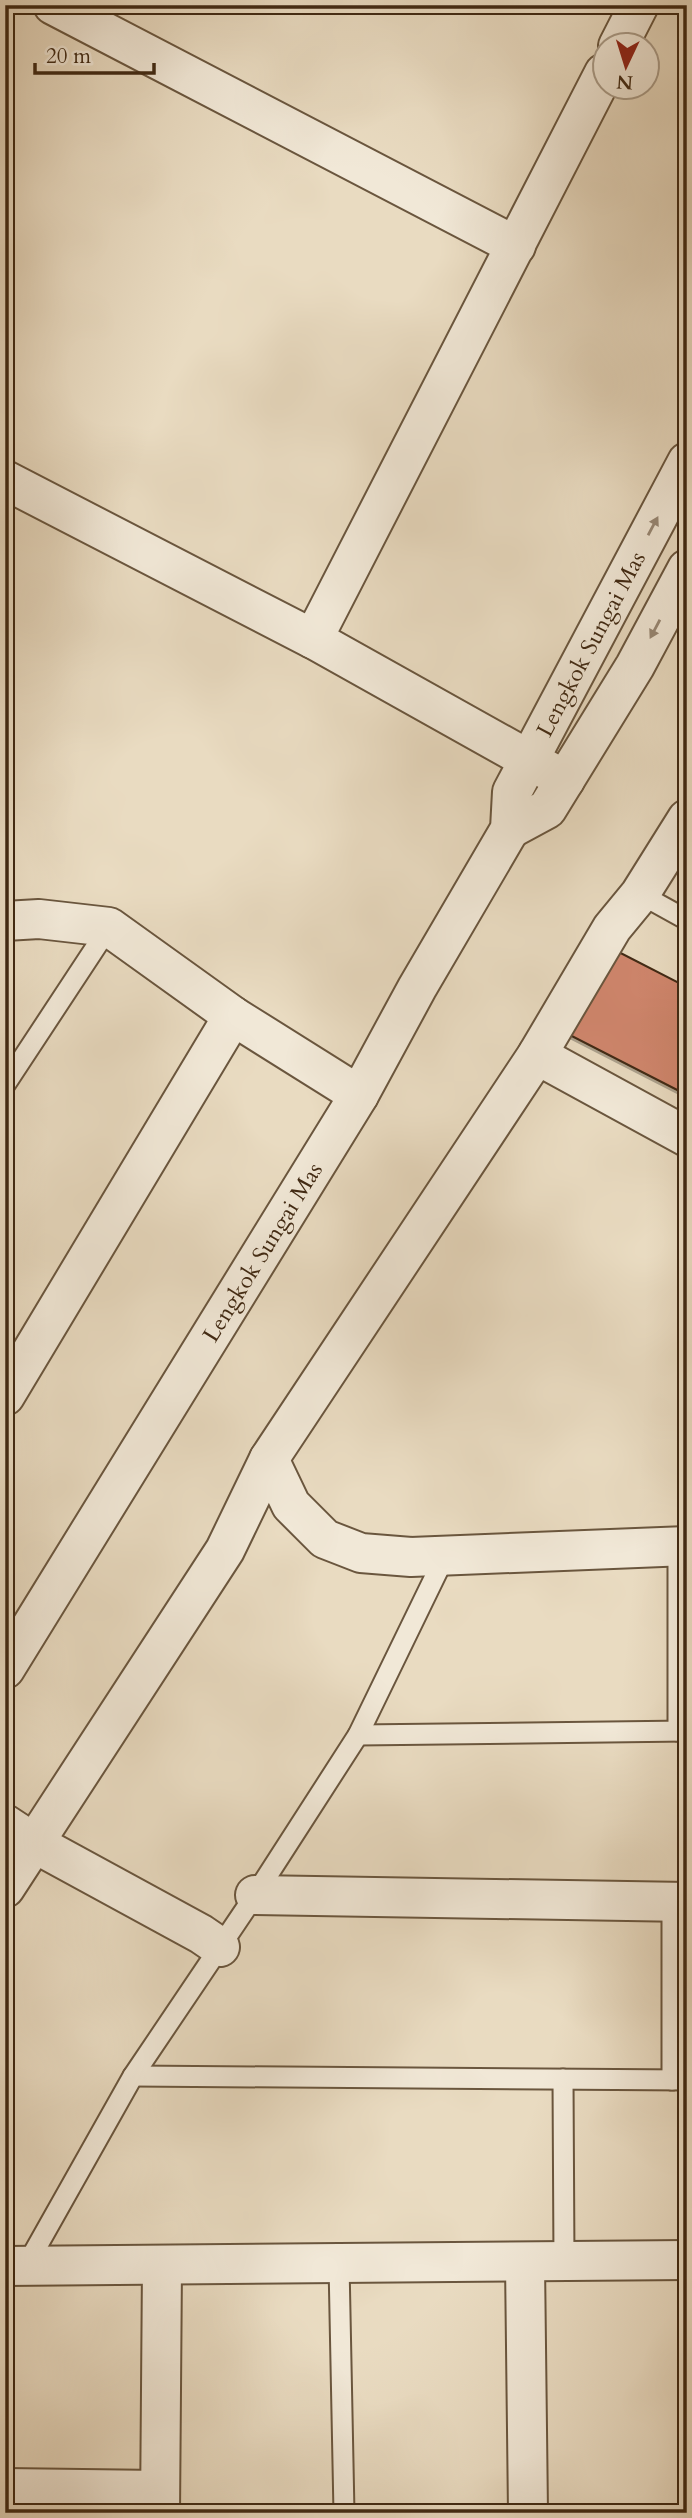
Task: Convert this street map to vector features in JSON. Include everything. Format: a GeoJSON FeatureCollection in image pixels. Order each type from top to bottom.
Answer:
{"type":"FeatureCollection","features":[{"type":"Feature","properties":{"kind":"street"},"geometry":{"type":"LineString","coordinates":[[52,5],[516,246]]}},
{"type":"Feature","properties":{"kind":"street"},"geometry":{"type":"LineString","coordinates":[[625,32],[639,5]]}},
{"type":"Feature","properties":{"kind":"street"},"geometry":{"type":"LineString","coordinates":[[313,639],[590,101]]}},
{"type":"Feature","properties":{"kind":"street","name":"Lengkok Sungai Mas"},"geometry":{"type":"LineString","coordinates":[[5,1669],[359,1095],[417,988],[510,829],[512,792],[687,462]]}},
{"type":"Feature","properties":{"kind":"street"},"geometry":{"type":"LineString","coordinates":[[5,481],[313,639],[565,780]]}},
{"type":"Feature","properties":{"kind":"street","name":"Lengkok Sungai Mas"},"geometry":{"type":"LineString","coordinates":[[510,829],[547,808],[635,666],[687,569]]}},
{"type":"Feature","properties":{"kind":"street"},"geometry":{"type":"LineString","coordinates":[[5,1888],[20,1833],[225,1550],[269,1459],[537,1055],[612,928],[640,894],[687,819]]}},
{"type":"Feature","properties":{"kind":"street"},"geometry":{"type":"LineString","coordinates":[[5,921],[39,919],[108,927],[233,1016],[359,1095]]}},
{"type":"Feature","properties":{"kind":"street"},"geometry":{"type":"LineString","coordinates":[[5,1396],[233,1016]]}},
{"type":"Feature","properties":{"kind":"street"},"geometry":{"type":"LineString","coordinates":[[537,1055],[687,1137]]}},
{"type":"Feature","properties":{"kind":"street"},"geometry":{"type":"LineString","coordinates":[[269,1459],[291,1506],[325,1539],[361,1553],[411,1557],[682,1546]]}},
{"type":"Feature","properties":{"kind":"street"},"geometry":{"type":"LineString","coordinates":[[20,1833],[220,1947]]}},
{"type":"Feature","properties":{"kind":"street"},"geometry":{"type":"LineString","coordinates":[[256,1895],[680,1902]]}},
{"type":"Feature","properties":{"kind":"street"},"geometry":{"type":"LineString","coordinates":[[16,2266],[687,2260]]}},
{"type":"Feature","properties":{"kind":"street"},"geometry":{"type":"LineString","coordinates":[[525,2263],[528,2513]]}},
{"type":"Feature","properties":{"kind":"street"},"geometry":{"type":"LineString","coordinates":[[5,2488],[160,2501],[162,2266]]}},
{"type":"Feature","properties":{"kind":"lane"},"geometry":{"type":"LineString","coordinates":[[640,894],[687,920]]}},
{"type":"Feature","properties":{"kind":"lane"},"geometry":{"type":"LineString","coordinates":[[5,1085],[108,927]]}},
{"type":"Feature","properties":{"kind":"lane"},"geometry":{"type":"LineString","coordinates":[[358,1735],[682,1731],[682,1546]]}},
{"type":"Feature","properties":{"kind":"lane"},"geometry":{"type":"LineString","coordinates":[[16,2266],[133,2076],[256,1895],[358,1735],[445,1556]]}},
{"type":"Feature","properties":{"kind":"lane"},"geometry":{"type":"LineString","coordinates":[[133,2076],[679,2080],[680,1902]]}},
{"type":"Feature","properties":{"kind":"lane"},"geometry":{"type":"LineString","coordinates":[[563,2079],[564,2262]]}},
{"type":"Feature","properties":{"kind":"lane"},"geometry":{"type":"LineString","coordinates":[[339,2264],[344,2513]]}},
{"type":"Feature","properties":{"kind":"building"},"geometry":{"type":"Polygon","coordinates":[[[605,945],[687,987],[687,1095],[560,1030],[605,945]]]}}]}
